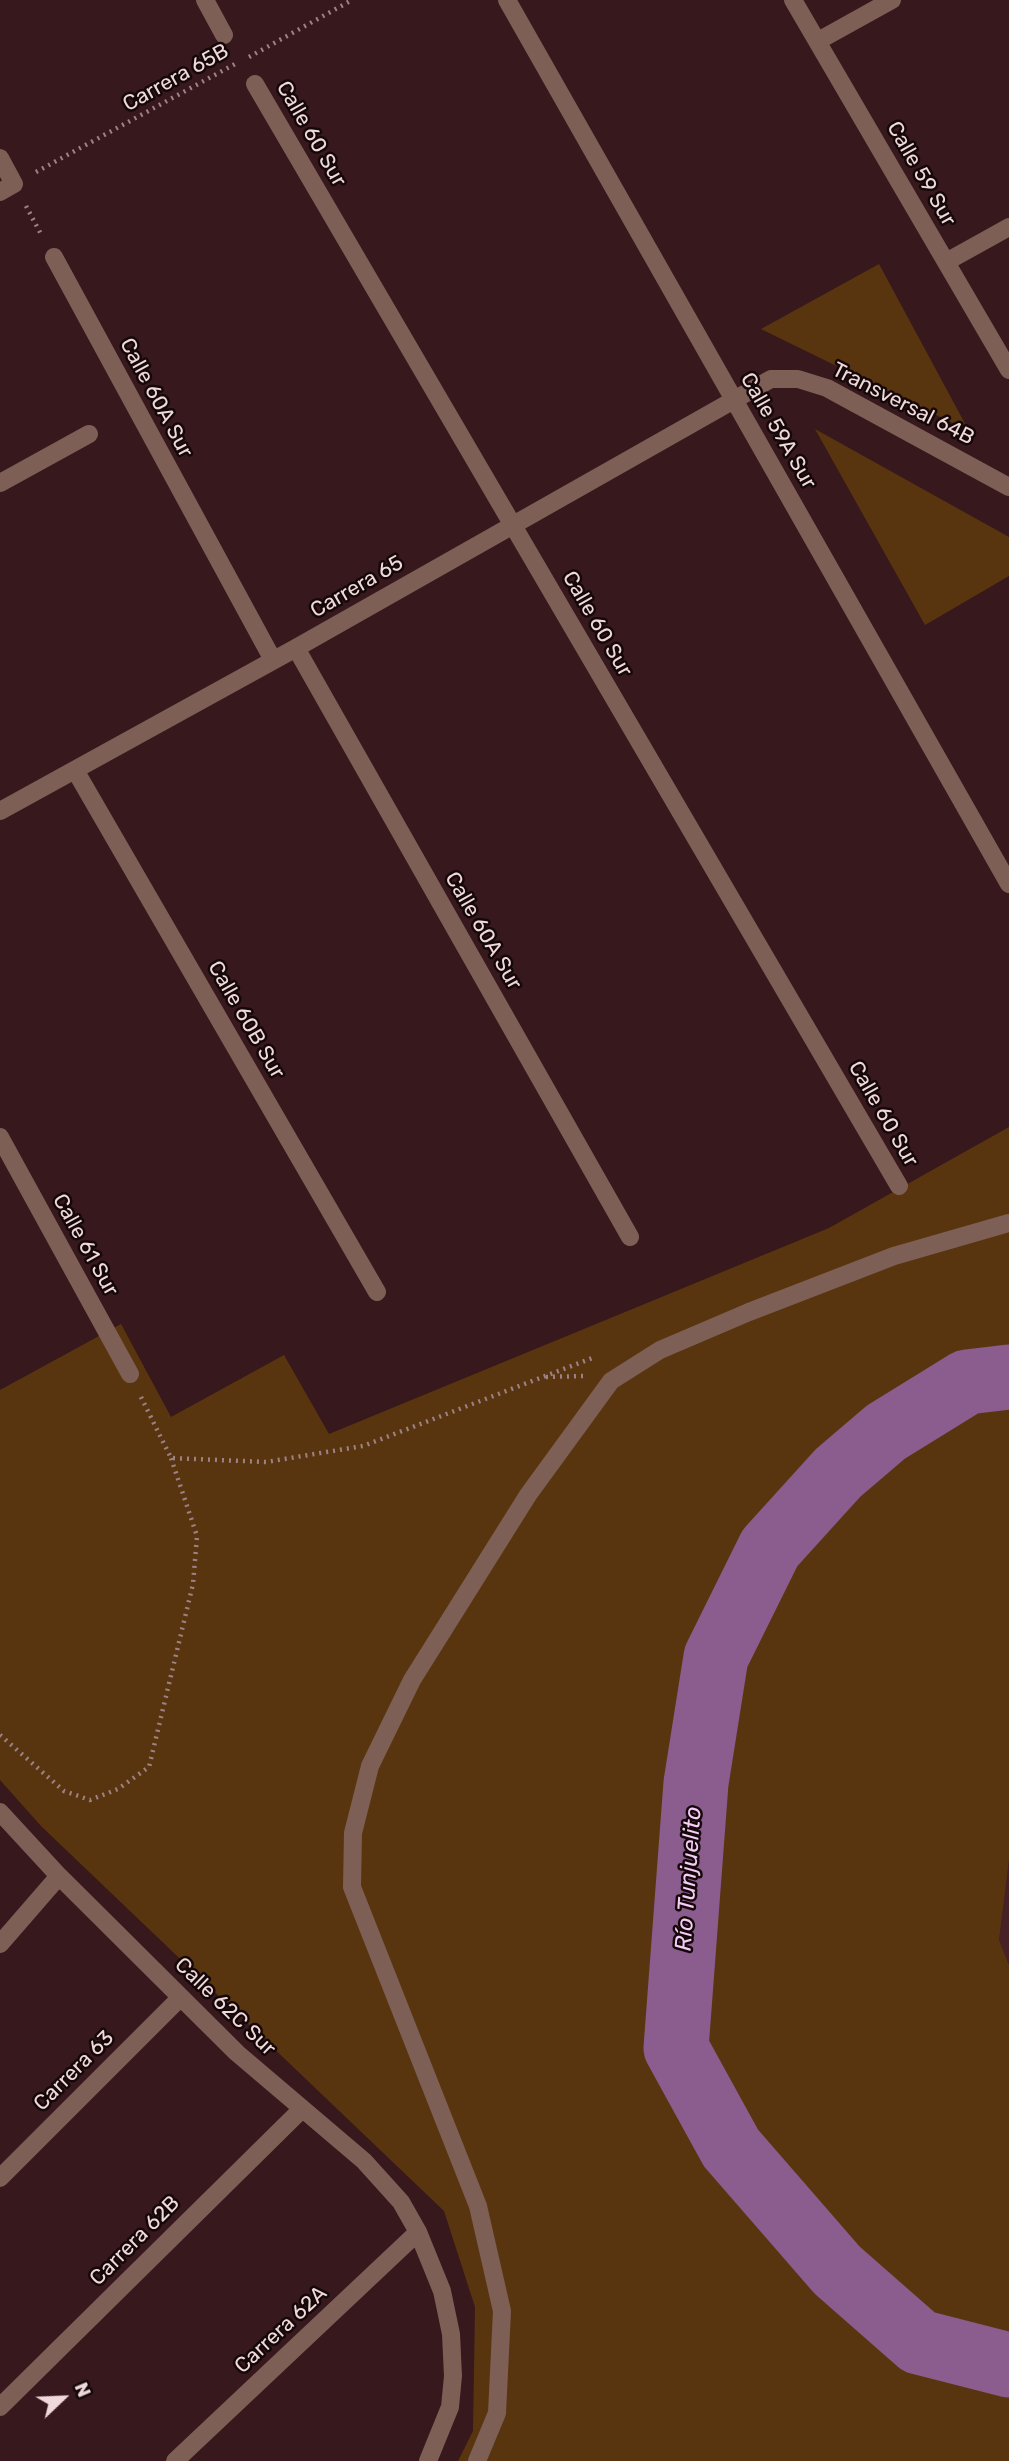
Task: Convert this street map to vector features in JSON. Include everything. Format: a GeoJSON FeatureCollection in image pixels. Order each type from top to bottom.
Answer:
{"type":"FeatureCollection","features":[{"type":"Feature","properties":{"kind":"street"},"geometry":{"type":"LineString","coordinates":[[205,0],[224,36]]}},
{"type":"Feature","properties":{"kind":"street","name":"Calle 59A Sur"},"geometry":{"type":"LineString","coordinates":[[507,0],[1009,884]]}},
{"type":"Feature","properties":{"kind":"street","name":"Calle 59 Sur"},"geometry":{"type":"LineString","coordinates":[[793,0],[1009,370]]}},
{"type":"Feature","properties":{"kind":"street"},"geometry":{"type":"LineString","coordinates":[[818,41],[892,0]]}},
{"type":"Feature","properties":{"kind":"street","name":"Calle 60 Sur"},"geometry":{"type":"LineString","coordinates":[[256,84],[899,1186]]}},
{"type":"Feature","properties":{"kind":"street"},"geometry":{"type":"LineString","coordinates":[[0,158],[7,188]]}},
{"type":"Feature","properties":{"kind":"street"},"geometry":{"type":"LineString","coordinates":[[946,262],[1009,228]]}},
{"type":"Feature","properties":{"kind":"street","name":"Calle 60A Sur"},"geometry":{"type":"LineString","coordinates":[[54,257],[273,660]]}},
{"type":"Feature","properties":{"kind":"street","name":"Transversal 64B"},"geometry":{"type":"LineString","coordinates":[[733,398],[771,379],[798,379],[827,387],[1009,487]]}},
{"type":"Feature","properties":{"kind":"street","name":"Carrera 65"},"geometry":{"type":"LineString","coordinates":[[0,811],[296,648],[733,398]]}},
{"type":"Feature","properties":{"kind":"street"},"geometry":{"type":"LineString","coordinates":[[0,483],[89,434]]}},
{"type":"Feature","properties":{"kind":"street","name":"Calle 60A Sur"},"geometry":{"type":"LineString","coordinates":[[296,648],[630,1237]]}},
{"type":"Feature","properties":{"kind":"street","name":"Calle 60B Sur"},"geometry":{"type":"LineString","coordinates":[[75,770],[377,1292]]}},
{"type":"Feature","properties":{"kind":"street","name":"Calle 61 Sur"},"geometry":{"type":"LineString","coordinates":[[0,1138],[130,1374]]}},
{"type":"Feature","properties":{"kind":"street"},"geometry":{"type":"LineString","coordinates":[[477,2461],[496,2413],[502,2311],[478,2206],[352,1887],[353,1833],[370,1766],[412,1680],[448,1622],[528,1495],[611,1381],[660,1350],[749,1312],[894,1256],[1009,1223]]}},
{"type":"Feature","properties":{"kind":"street","name":"Calle 62C Sur"},"geometry":{"type":"LineString","coordinates":[[0,1812],[59,1876],[237,2053],[364,2161],[401,2202],[418,2232],[442,2291],[452,2348],[450,2407],[428,2461]]}},
{"type":"Feature","properties":{"kind":"street"},"geometry":{"type":"LineString","coordinates":[[0,1944],[59,1876]]}},
{"type":"Feature","properties":{"kind":"street","name":"Carrera 63"},"geometry":{"type":"LineString","coordinates":[[0,2178],[181,1997]]}},
{"type":"Feature","properties":{"kind":"street","name":"Carrera 62B"},"geometry":{"type":"LineString","coordinates":[[0,2407],[302,2109]]}},
{"type":"Feature","properties":{"kind":"street","name":"Carrera 62A"},"geometry":{"type":"LineString","coordinates":[[175,2461],[418,2232]]}},
{"type":"Feature","properties":{"kind":"path","name":"Carrera 65B"},"geometry":{"type":"LineString","coordinates":[[7,188],[352,0]]}},
{"type":"Feature","properties":{"kind":"path"},"geometry":{"type":"LineString","coordinates":[[7,188],[54,257]]}},
{"type":"Feature","properties":{"kind":"path"},"geometry":{"type":"LineString","coordinates":[[171,1458],[266,1462],[363,1446],[599,1355]]}},
{"type":"Feature","properties":{"kind":"path"},"geometry":{"type":"LineString","coordinates":[[0,1735],[64,1791],[90,1800],[118,1789],[149,1767],[194,1572],[197,1536],[171,1458],[130,1374]]}},
{"type":"Feature","properties":{"kind":"shaded area"},"geometry":{"type":"Polygon","coordinates":[[[879,264],[969,431],[761,329],[879,264]]]}},
{"type":"Feature","properties":{"kind":"shaded area"},"geometry":{"type":"Polygon","coordinates":[[[815,429],[1009,537],[1009,576],[925,625],[815,429]]]}},
{"type":"Feature","properties":{"kind":"shaded area"},"geometry":{"type":"Polygon","coordinates":[[[1009,1127],[1009,1860],[999,1940],[1009,1965],[1009,2461],[458,2461],[473,2431],[475,2307],[444,2211],[41,1826],[0,1780],[0,1390],[121,1324],[171,1417],[284,1355],[329,1434],[829,1228],[1009,1127]]]}},
{"type":"Feature","properties":{"kind":"shaded area"},"geometry":{"type":"Polygon","coordinates":[[[1009,1860],[1009,1965],[999,1940],[1009,1860]]]}},
{"type":"Feature","properties":{"kind":"waterway","name":"Río Tunjuelito"},"geometry":{"type":"LineString","coordinates":[[1009,1377],[967,1382],[886,1432],[838,1473],[770,1548],[716,1657],[696,1783],[676,2048],[731,2148],[837,2270],[919,2342],[1009,2365]]}}]}
